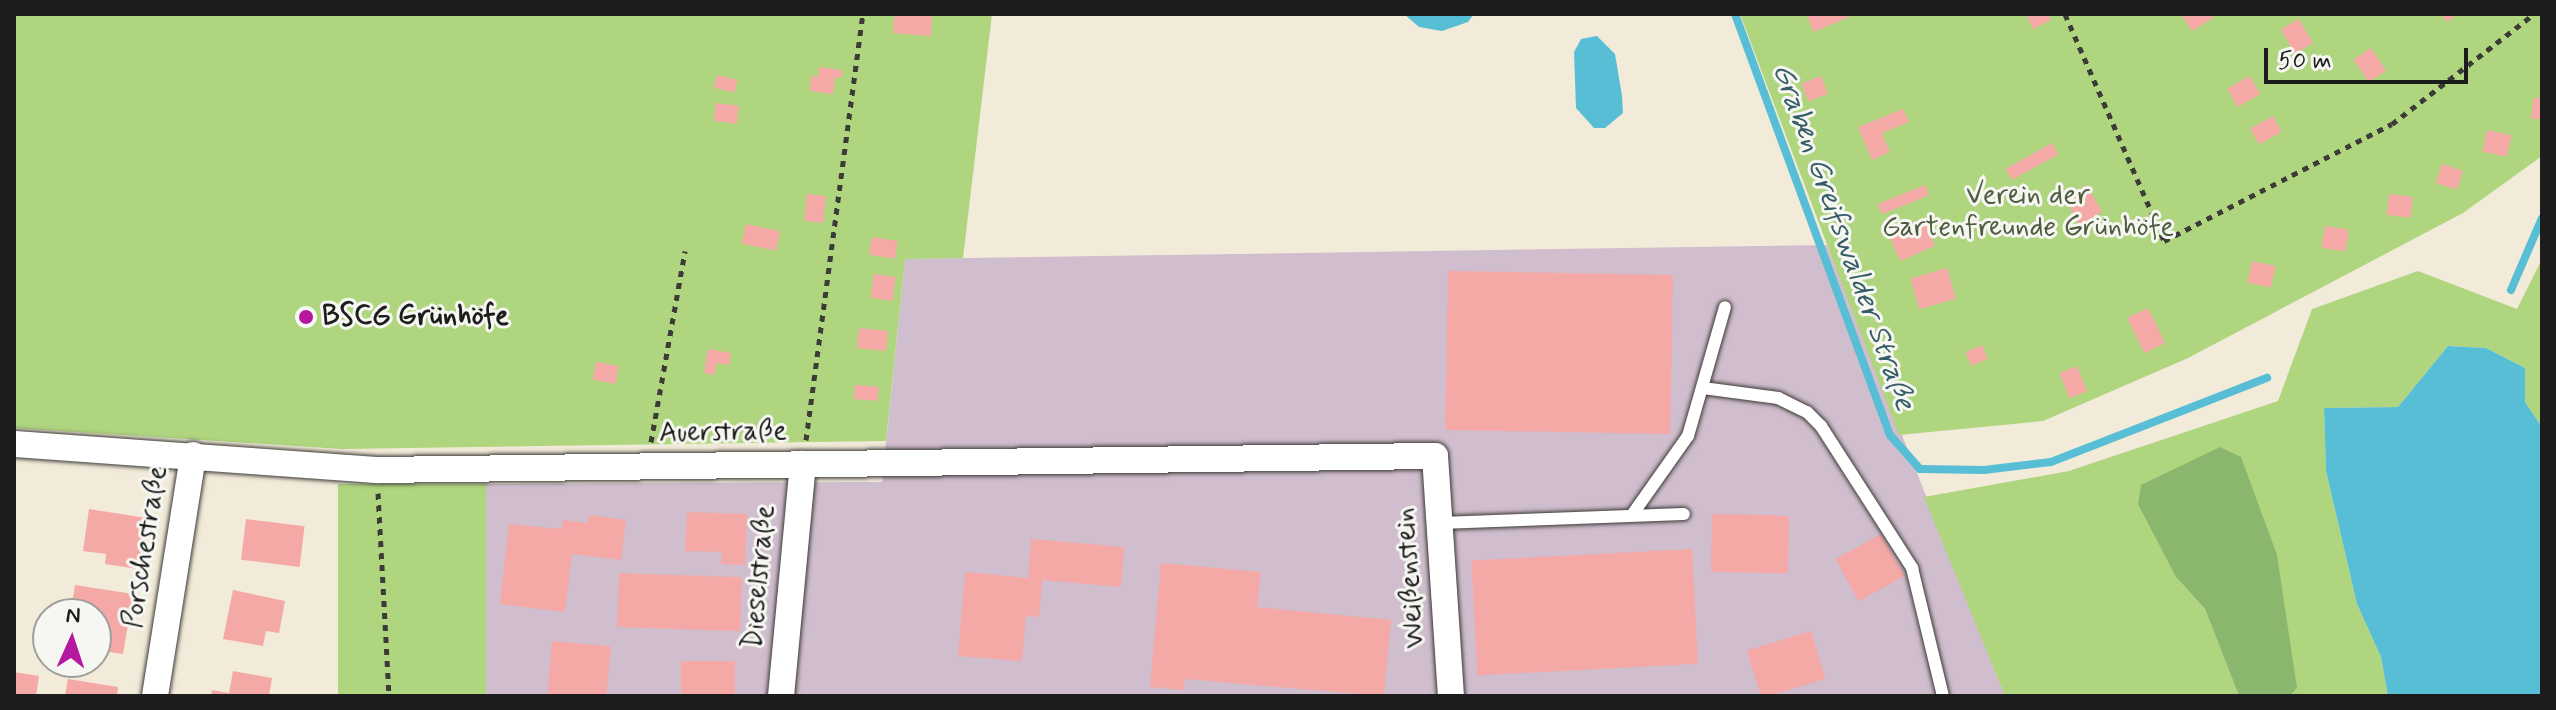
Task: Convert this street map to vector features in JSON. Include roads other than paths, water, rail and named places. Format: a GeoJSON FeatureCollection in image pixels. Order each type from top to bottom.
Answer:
{"type":"FeatureCollection","features":[{"type":"Feature","properties":{"kind":"street","name":"Auerstraße"},"geometry":{"type":"LineString","coordinates":[[14,444],[377,470],[1435,456]]}},
{"type":"Feature","properties":{"kind":"street","name":"Porschestraße"},"geometry":{"type":"LineString","coordinates":[[155,696],[193,455]]}},
{"type":"Feature","properties":{"kind":"street","name":"Weißenstein"},"geometry":{"type":"LineString","coordinates":[[1435,456],[1451,696]]}},
{"type":"Feature","properties":{"kind":"street","name":"Dieselstraße"},"geometry":{"type":"LineString","coordinates":[[781,696],[803,464]]}},
{"type":"Feature","properties":{"kind":"lane"},"geometry":{"type":"LineString","coordinates":[[1632,515],[1688,436],[1725,307]]}},
{"type":"Feature","properties":{"kind":"lane"},"geometry":{"type":"LineString","coordinates":[[1703,388],[1778,398],[1807,412],[1821,426],[1912,568],[1943,696]]}},
{"type":"Feature","properties":{"kind":"lane"},"geometry":{"type":"LineString","coordinates":[[1440,523],[1684,514]]}},
{"type":"Feature","properties":{"kind":"water"},"geometry":{"type":"Polygon","coordinates":[[[1404,14],[1474,14],[1468,22],[1442,31],[1419,27],[1404,14]]]}},
{"type":"Feature","properties":{"kind":"water"},"geometry":{"type":"Polygon","coordinates":[[[1597,36],[1615,54],[1622,96],[1623,113],[1605,128],[1594,128],[1576,108],[1574,52],[1581,39],[1597,36]]]}},
{"type":"Feature","properties":{"kind":"water"},"geometry":{"type":"Polygon","coordinates":[[[2448,346],[2486,348],[2525,368],[2525,402],[2542,427],[2542,696],[2388,696],[2381,657],[2357,604],[2326,471],[2324,408],[2398,407],[2448,346]]]}},
{"type":"Feature","properties":{"kind":"waterway","name":"Graben Greifswalder Straße"},"geometry":{"type":"LineString","coordinates":[[1735,14],[1890,435],[1920,469],[1984,470],[2051,462],[2267,378]]}},
{"type":"Feature","properties":{"kind":"waterway"},"geometry":{"type":"LineString","coordinates":[[2511,290],[2542,218]]}},
{"type":"Feature","properties":{"kind":"place","name":"BSCG Grünhöfe"},"geometry":{"type":"Point","coordinates":[306,317]}},
{"type":"Feature","properties":{"kind":"park label","name":"Verein der Gartenfreunde Grünhöfe"},"geometry":{"type":"Point","coordinates":[2028,212]}}]}
